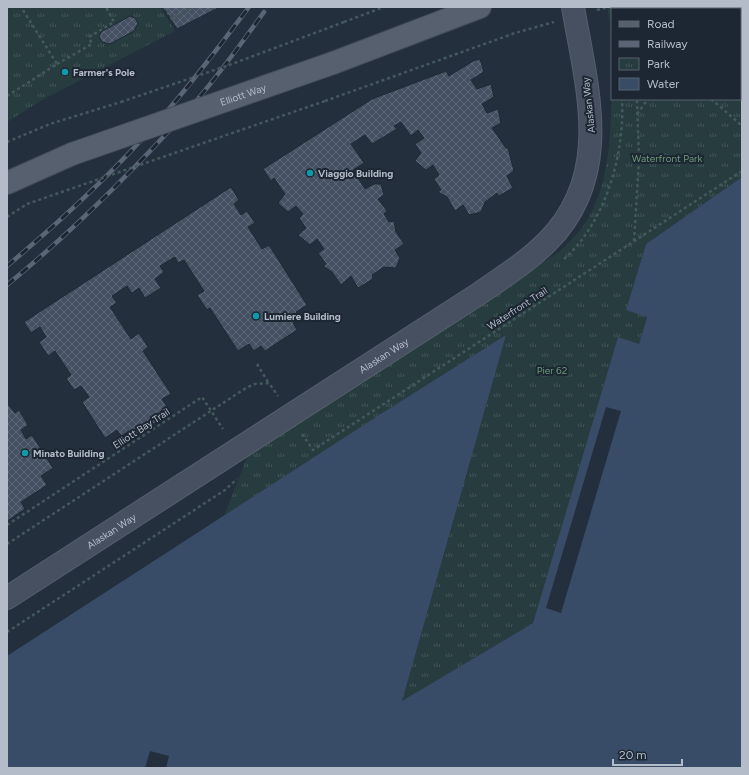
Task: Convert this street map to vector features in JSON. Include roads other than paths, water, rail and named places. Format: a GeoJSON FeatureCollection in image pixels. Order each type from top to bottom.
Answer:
{"type":"FeatureCollection","features":[{"type":"Feature","properties":{"kind":"main road","name":"Elliott Way"},"geometry":{"type":"LineString","coordinates":[[7,183],[72,154],[333,63],[480,7]]}},
{"type":"Feature","properties":{"kind":"main road","name":"Alaskan Way"},"geometry":{"type":"LineString","coordinates":[[7,598],[477,295],[513,270],[547,242],[575,205],[587,174],[590,156],[589,102],[573,7]]}},
{"type":"Feature","properties":{"kind":"water"},"geometry":{"type":"Polygon","coordinates":[[[742,177],[742,768],[166,768],[169,756],[150,751],[145,768],[7,768],[7,656],[387,410],[506,335],[402,701],[533,623],[618,337],[639,344],[647,317],[626,310],[646,244],[742,177]]]}},
{"type":"Feature","properties":{"kind":"railway"},"geometry":{"type":"LineString","coordinates":[[7,266],[48,231],[126,157],[185,90],[249,7]]}},
{"type":"Feature","properties":{"kind":"railway"},"geometry":{"type":"LineString","coordinates":[[7,285],[79,222],[190,108],[210,85],[264,12]]}},
{"type":"Feature","properties":{"kind":"place","name":"Farmer's Pole"},"geometry":{"type":"Point","coordinates":[65,72]}},
{"type":"Feature","properties":{"kind":"place","name":"Viaggio Building"},"geometry":{"type":"Point","coordinates":[310,173]}},
{"type":"Feature","properties":{"kind":"place","name":"Lumiere Building"},"geometry":{"type":"Point","coordinates":[256,316]}},
{"type":"Feature","properties":{"kind":"place","name":"Minato Building"},"geometry":{"type":"Point","coordinates":[25,453]}},
{"type":"Feature","properties":{"kind":"park label","name":"Waterfront Park"},"geometry":{"type":"Point","coordinates":[667,158]}},
{"type":"Feature","properties":{"kind":"park label","name":"Pier 62"},"geometry":{"type":"Point","coordinates":[552,370]}}]}
